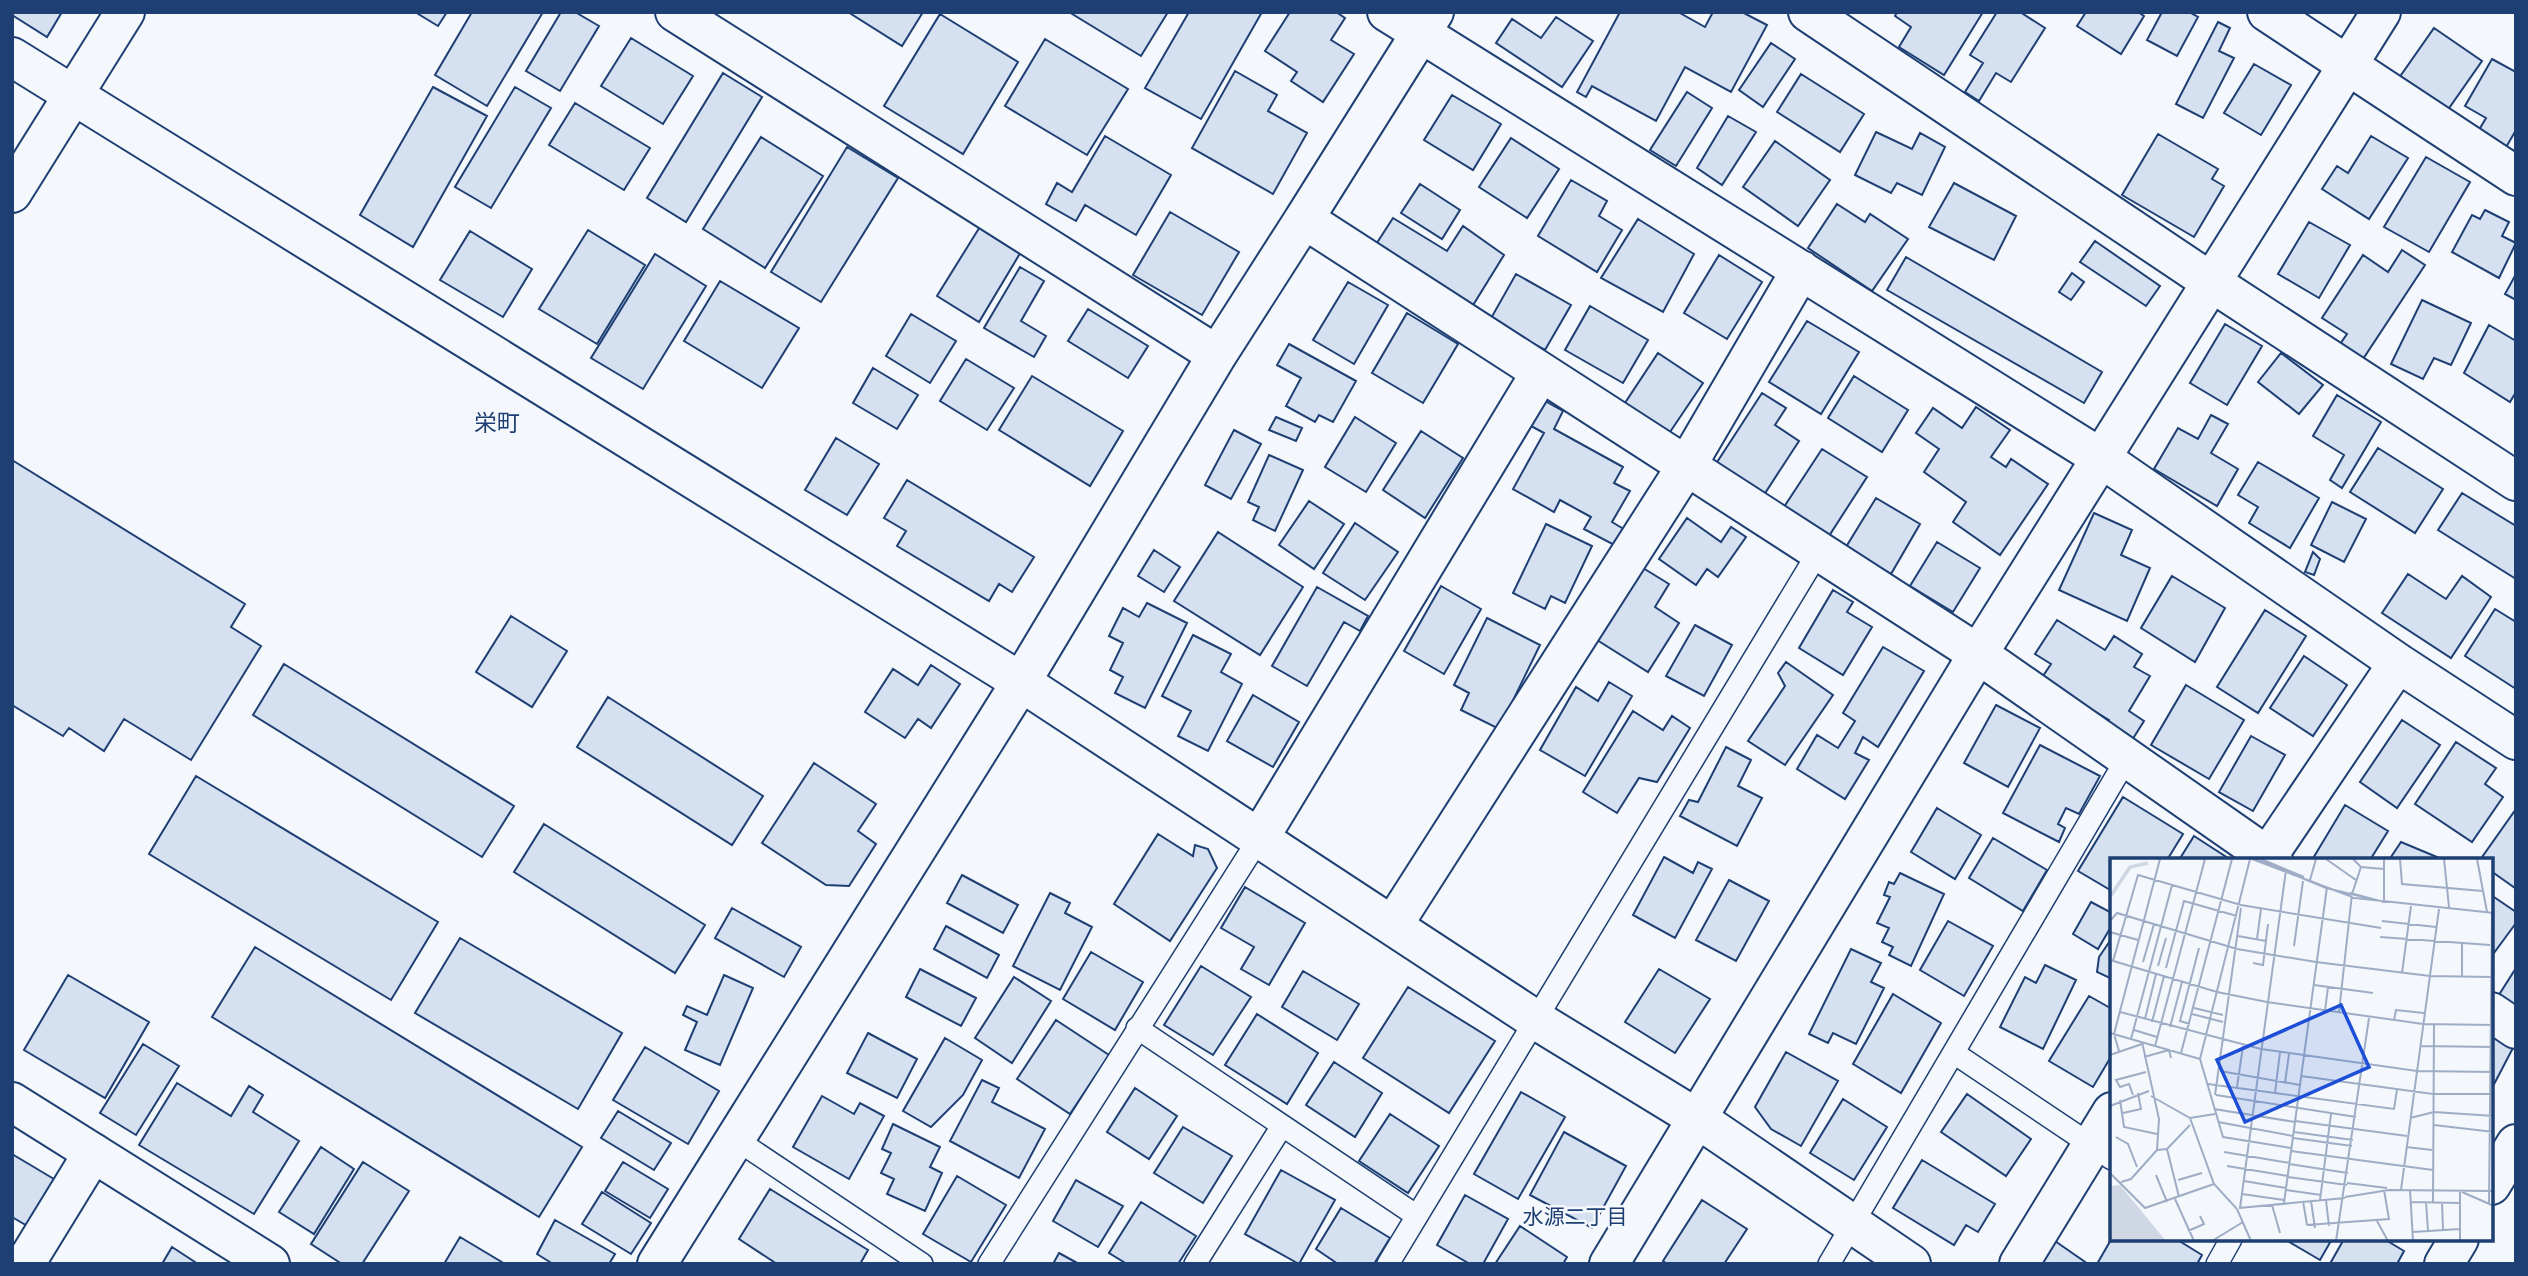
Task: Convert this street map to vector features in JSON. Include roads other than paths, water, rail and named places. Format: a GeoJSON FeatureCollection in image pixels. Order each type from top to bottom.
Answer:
{"type":"FeatureCollection","features":[{"type":"Feature","properties":{"kind":"street"},"geometry":{"type":"LineString","coordinates":[[12,193],[125,12]]}},
{"type":"Feature","properties":{"kind":"street"},"geometry":{"type":"LineString","coordinates":[[675,12],[1217,355]]}},
{"type":"Feature","properties":{"kind":"street"},"geometry":{"type":"LineString","coordinates":[[1387,12],[1428,23],[1801,270],[2101,458],[2398,663],[2516,740]]}},
{"type":"Feature","properties":{"kind":"street"},"geometry":{"type":"LineString","coordinates":[[1808,12],[2211,282],[2516,481]]}},
{"type":"Feature","properties":{"kind":"street"},"geometry":{"type":"LineString","coordinates":[[2267,12],[2516,176]]}},
{"type":"Feature","properties":{"kind":"street"},"geometry":{"type":"LineString","coordinates":[[1609,1264],[1978,654],[2381,12]]}},
{"type":"Feature","properties":{"kind":"street"},"geometry":{"type":"LineString","coordinates":[[657,1264],[1021,682],[1217,355],[1428,23]]}},
{"type":"Feature","properties":{"kind":"street"},"geometry":{"type":"LineString","coordinates":[[12,57],[1021,682],[1536,1020],[1698,1119],[1911,1264]]}},
{"type":"Feature","properties":{"kind":"street"},"geometry":{"type":"LineString","coordinates":[[1304,219],[1978,654],[2268,858],[2398,663]]}},
{"type":"Feature","properties":{"kind":"street"},"geometry":{"type":"LineString","coordinates":[[1393,925],[1686,465],[1801,270]]}},
{"type":"Feature","properties":{"kind":"street"},"geometry":{"type":"LineString","coordinates":[[1260,837],[1541,372]]}},
{"type":"Feature","properties":{"kind":"street"},"geometry":{"type":"LineString","coordinates":[[2493,1013],[2516,1029]]}},
{"type":"Feature","properties":{"kind":"street"},"geometry":{"type":"LineString","coordinates":[[12,1102],[270,1264]]}},
{"type":"Feature","properties":{"kind":"street"},"geometry":{"type":"LineString","coordinates":[[2019,1264],[2101,1152],[2110,1119]]}},
{"type":"Feature","properties":{"kind":"street"},"geometry":{"type":"LineString","coordinates":[[2493,1182],[2516,1144]]}},
{"type":"Feature","properties":{"kind":"street"},"geometry":{"type":"LineString","coordinates":[[25,1264],[93,1153]]}},
{"type":"Feature","properties":{"kind":"street"},"geometry":{"type":"LineString","coordinates":[[2444,1264],[2458,1241]]}},
{"type":"Feature","properties":{"kind":"lane"},"geometry":{"type":"LineString","coordinates":[[1388,1264],[1819,551]]}},
{"type":"Feature","properties":{"kind":"lane"},"geometry":{"type":"LineString","coordinates":[[1829,1264],[2127,758]]}},
{"type":"Feature","properties":{"kind":"lane"},"geometry":{"type":"LineString","coordinates":[[989,1264],[1260,837]]}},
{"type":"Feature","properties":{"kind":"lane"},"geometry":{"type":"LineString","coordinates":[[1138,1028],[1417,1216]]}},
{"type":"Feature","properties":{"kind":"lane"},"geometry":{"type":"LineString","coordinates":[[1954,1053],[2101,1152]]}},
{"type":"Feature","properties":{"kind":"lane"},"geometry":{"type":"LineString","coordinates":[[1195,1264],[1282,1126]]}},
{"type":"Feature","properties":{"kind":"lane"},"geometry":{"type":"LineString","coordinates":[[734,1138],[922,1264]]}},
{"type":"Feature","properties":{"kind":"lane"},"geometry":{"type":"LineString","coordinates":[[2217,1264],[2229,1241]]}},
{"type":"Feature","properties":{"kind":"district","name":"栄町"},"geometry":{"type":"Point","coordinates":[497,423]}},
{"type":"Feature","properties":{"kind":"district","name":"水源二丁目"},"geometry":{"type":"Point","coordinates":[1575,1217]}}]}
